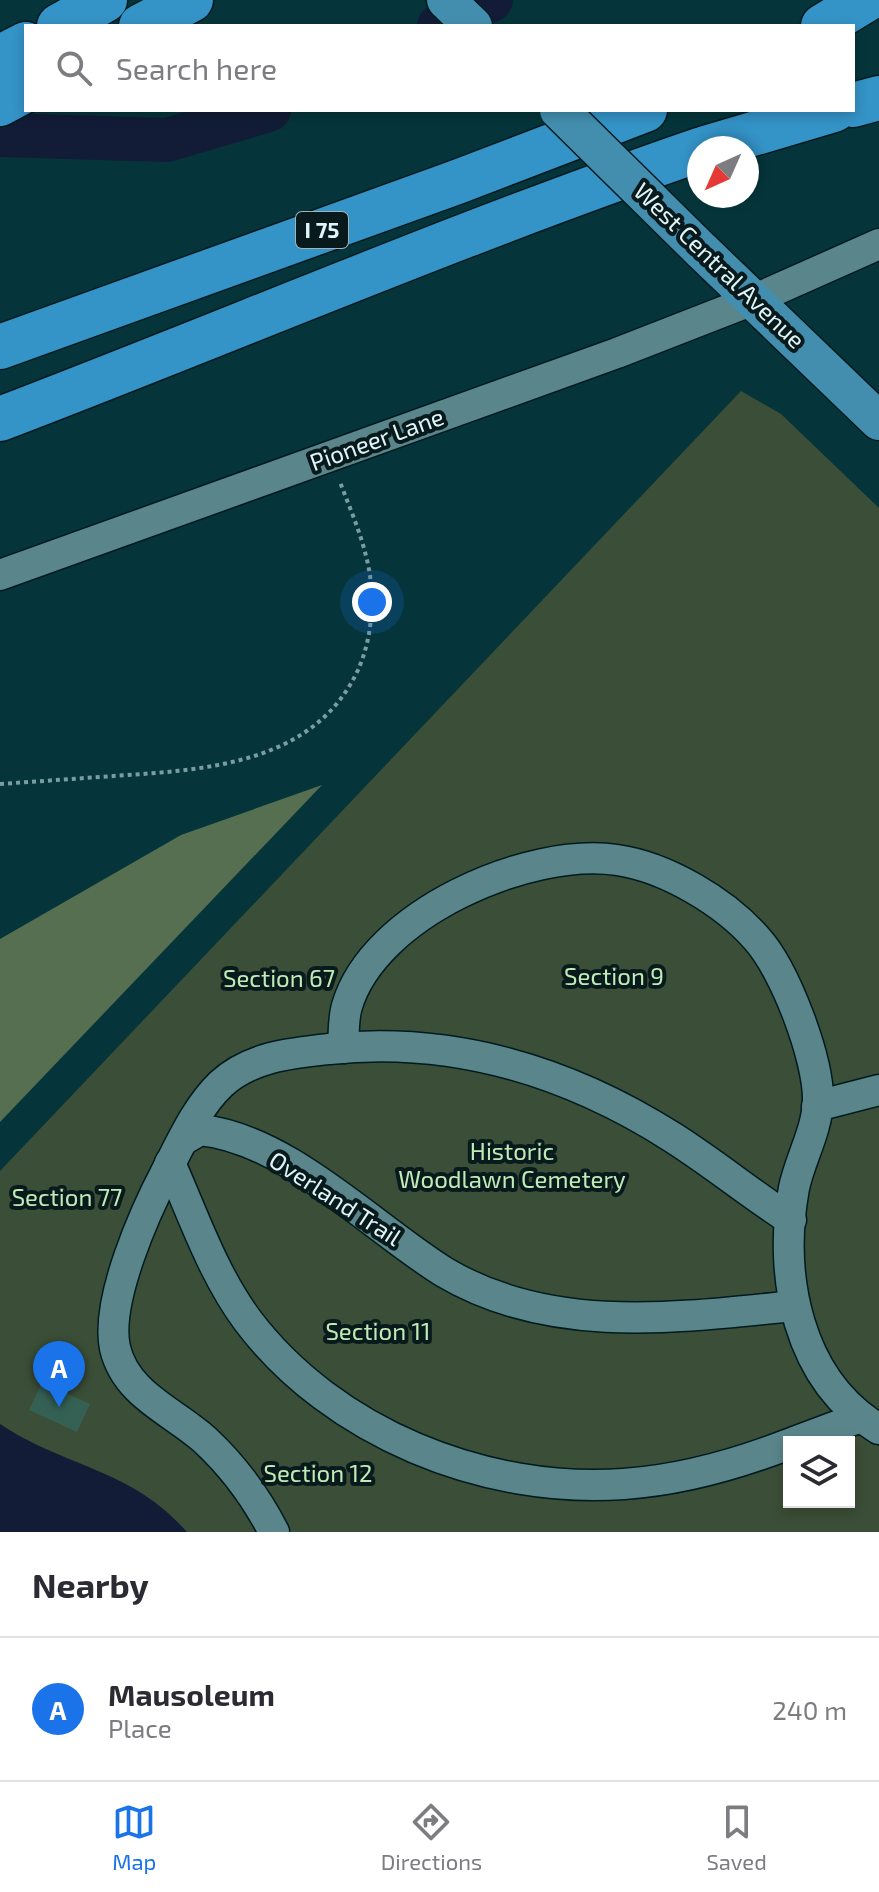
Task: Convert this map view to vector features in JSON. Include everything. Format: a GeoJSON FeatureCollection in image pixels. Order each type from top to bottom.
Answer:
{"type":"FeatureCollection","features":[{"type":"Feature","properties":{"kind":"highway"},"geometry":{"type":"LineString","coordinates":[[63,24],[105,0]]}},
{"type":"Feature","properties":{"kind":"highway"},"geometry":{"type":"LineString","coordinates":[[145,24],[191,0]]}},
{"type":"Feature","properties":{"kind":"highway"},"geometry":{"type":"LineString","coordinates":[[826,24],[866,0]]}},
{"type":"Feature","properties":{"kind":"highway"},"geometry":{"type":"LineString","coordinates":[[0,57],[24,45]]}},
{"type":"Feature","properties":{"kind":"highway"},"geometry":{"type":"LineString","coordinates":[[0,104],[24,91]]}},
{"type":"Feature","properties":{"kind":"highway"},"geometry":{"type":"LineString","coordinates":[[855,104],[879,98]]}},
{"type":"Feature","properties":{"kind":"highway","name":"I 75"},"geometry":{"type":"LineString","coordinates":[[0,347],[457,182],[640,112]]}},
{"type":"Feature","properties":{"kind":"highway"},"geometry":{"type":"LineString","coordinates":[[746,136],[827,112]]}},
{"type":"Feature","properties":{"kind":"highway"},"geometry":{"type":"LineString","coordinates":[[0,419],[308,300],[543,204],[687,154]]}},
{"type":"Feature","properties":{"kind":"main road"},"geometry":{"type":"LineString","coordinates":[[446,0],[471,24]]}},
{"type":"Feature","properties":{"kind":"main road","name":"West Central Avenue"},"geometry":{"type":"LineString","coordinates":[[561,112],[879,421]]}},
{"type":"Feature","properties":{"kind":"street","name":"Pioneer Lane"},"geometry":{"type":"LineString","coordinates":[[0,575],[332,457],[753,300],[879,244]]}},
{"type":"Feature","properties":{"kind":"street"},"geometry":{"type":"LineString","coordinates":[[343,1048],[344,1016],[357,982],[385,947],[423,916],[465,891],[509,873],[556,861],[620,860],[665,876],[704,897],[758,939],[771,958],[799,1025],[817,1084],[817,1106],[794,1187],[789,1262],[793,1306],[828,1379],[870,1423],[819,1436]]}},
{"type":"Feature","properties":{"kind":"street"},"geometry":{"type":"LineString","coordinates":[[274,1532],[222,1458],[132,1383],[114,1345],[117,1305],[132,1249],[177,1152],[221,1084],[249,1065],[299,1052],[343,1048],[460,1051],[540,1072],[636,1116],[791,1220]]}},
{"type":"Feature","properties":{"kind":"street"},"geometry":{"type":"LineString","coordinates":[[817,1106],[879,1090]]}},
{"type":"Feature","properties":{"kind":"street","name":"Overland Trail"},"geometry":{"type":"LineString","coordinates":[[177,1152],[200,1130],[253,1146],[314,1180],[444,1271],[508,1301],[562,1312],[631,1318],[793,1306]]}},
{"type":"Feature","properties":{"kind":"street"},"geometry":{"type":"LineString","coordinates":[[177,1152],[214,1265],[263,1339],[294,1372],[330,1401],[386,1435],[506,1476],[533,1482],[608,1485],[707,1471],[783,1446]]}},
{"type":"Feature","properties":{"kind":"path"},"geometry":{"type":"LineString","coordinates":[[0,784],[185,771],[228,765],[289,743],[333,709],[351,684],[365,653],[371,591],[367,557],[332,457]]}},
{"type":"Feature","properties":{"kind":"green space","name":"Historic Woodlawn Cemetery"},"geometry":{"type":"Polygon","coordinates":[[[741,391],[781,414],[879,508],[879,1532],[0,1532],[0,1171],[741,391]]]}},
{"type":"Feature","properties":{"kind":"green space"},"geometry":{"type":"Polygon","coordinates":[[[322,785],[0,1122],[0,939],[181,835],[322,785]]]}},
{"type":"Feature","properties":{"kind":"water"},"geometry":{"type":"Polygon","coordinates":[[[0,1424],[25,1439],[121,1481],[166,1511],[187,1532],[0,1532],[0,1424]]]}},
{"type":"Feature","properties":{"kind":"building"},"geometry":{"type":"Polygon","coordinates":[[[42,1382],[90,1404],[77,1432],[29,1410],[42,1382]]]}},
{"type":"Feature","properties":{"kind":"waterway"},"geometry":{"type":"LineString","coordinates":[[443,24],[491,0]]}},
{"type":"Feature","properties":{"kind":"waterway"},"geometry":{"type":"LineString","coordinates":[[0,135],[167,140],[262,112]]}},
{"type":"Feature","properties":{"kind":"place","name":"Mausoleum"},"geometry":{"type":"Point","coordinates":[59,1407]}},
{"type":"Feature","properties":{"kind":"park label","name":"Section 9"},"geometry":{"type":"Point","coordinates":[614,977]}},
{"type":"Feature","properties":{"kind":"park label","name":"Section 67"},"geometry":{"type":"Point","coordinates":[279,979]}},
{"type":"Feature","properties":{"kind":"park label","name":"Section 77"},"geometry":{"type":"Point","coordinates":[67,1198]}},
{"type":"Feature","properties":{"kind":"park label","name":"Section 11"},"geometry":{"type":"Point","coordinates":[378,1332]}},
{"type":"Feature","properties":{"kind":"park label","name":"Section 12"},"geometry":{"type":"Point","coordinates":[318,1474]}}]}
